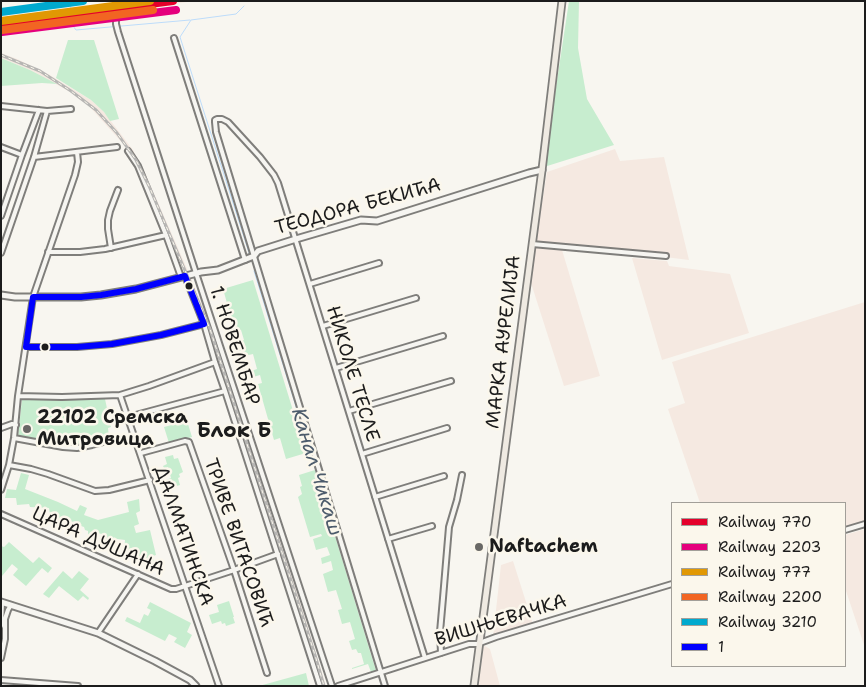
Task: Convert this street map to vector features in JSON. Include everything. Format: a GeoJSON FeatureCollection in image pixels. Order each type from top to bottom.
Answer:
{"type":"FeatureCollection","features":[{"type":"Feature","properties":{"kind":"main road","name":"МАРКА АУРЕЛИЈА"},"geometry":{"type":"LineString","coordinates":[[474,686],[542,170],[562,1]]}},
{"type":"Feature","properties":{"kind":"street","name":"1. НОВЕМБАР"},"geometry":{"type":"LineString","coordinates":[[116,14],[118,32],[332,686]]}},
{"type":"Feature","properties":{"kind":"street"},"geometry":{"type":"LineString","coordinates":[[174,38],[246,260]]}},
{"type":"Feature","properties":{"kind":"street"},"geometry":{"type":"LineString","coordinates":[[1,106],[47,111],[71,109]]}},
{"type":"Feature","properties":{"kind":"street"},"geometry":{"type":"LineString","coordinates":[[1,216],[39,110]]}},
{"type":"Feature","properties":{"kind":"street"},"geometry":{"type":"LineString","coordinates":[[1,253],[34,157],[47,111]]}},
{"type":"Feature","properties":{"kind":"street","name":"НИКОЛЕ ТЕСЛЕ"},"geometry":{"type":"LineString","coordinates":[[253,256],[214,126],[215,120],[219,118],[228,122],[274,174],[296,239],[425,658]]}},
{"type":"Feature","properties":{"kind":"street"},"geometry":{"type":"LineString","coordinates":[[1,147],[22,154]]}},
{"type":"Feature","properties":{"kind":"street"},"geometry":{"type":"LineString","coordinates":[[34,157],[117,147]]}},
{"type":"Feature","properties":{"kind":"street","name":"1. НОВЕМБАР"},"geometry":{"type":"LineString","coordinates":[[128,150],[138,166],[204,324],[320,686]]}},
{"type":"Feature","properties":{"kind":"street"},"geometry":{"type":"LineString","coordinates":[[1,490],[14,438],[18,396],[33,297],[75,174],[78,162],[77,152]]}},
{"type":"Feature","properties":{"kind":"street","name":"ТЕОДОРА БЕКИЋА"},"geometry":{"type":"LineString","coordinates":[[1,295],[15,297],[81,297],[136,289],[183,276],[218,270],[246,260],[258,251],[296,239],[361,220],[377,221],[542,170]]}},
{"type":"Feature","properties":{"kind":"street"},"geometry":{"type":"LineString","coordinates":[[111,248],[108,220],[118,190]]}},
{"type":"Feature","properties":{"kind":"street"},"geometry":{"type":"LineString","coordinates":[[1,199],[6,200]]}},
{"type":"Feature","properties":{"kind":"street"},"geometry":{"type":"LineString","coordinates":[[48,252],[80,252],[111,248],[166,235]]}},
{"type":"Feature","properties":{"kind":"street"},"geometry":{"type":"LineString","coordinates":[[532,244],[666,256]]}},
{"type":"Feature","properties":{"kind":"street"},"geometry":{"type":"LineString","coordinates":[[253,256],[385,686]]}},
{"type":"Feature","properties":{"kind":"street"},"geometry":{"type":"LineString","coordinates":[[310,284],[379,263]]}},
{"type":"Feature","properties":{"kind":"street"},"geometry":{"type":"LineString","coordinates":[[323,326],[416,298]]}},
{"type":"Feature","properties":{"kind":"street"},"geometry":{"type":"LineString","coordinates":[[26,346],[77,347],[112,344],[161,335],[204,324]]}},
{"type":"Feature","properties":{"kind":"street"},"geometry":{"type":"LineString","coordinates":[[336,368],[443,336]]}},
{"type":"Feature","properties":{"kind":"street"},"geometry":{"type":"LineString","coordinates":[[18,396],[120,395],[215,362]]}},
{"type":"Feature","properties":{"kind":"street"},"geometry":{"type":"LineString","coordinates":[[349,411],[451,382]]}},
{"type":"Feature","properties":{"kind":"street"},"geometry":{"type":"LineString","coordinates":[[128,417],[225,391]]}},
{"type":"Feature","properties":{"kind":"street","name":"ДАЛМАТИНСКА"},"geometry":{"type":"LineString","coordinates":[[120,395],[219,686]]}},
{"type":"Feature","properties":{"kind":"street"},"geometry":{"type":"LineString","coordinates":[[1,428],[12,424],[16,425]]}},
{"type":"Feature","properties":{"kind":"street"},"geometry":{"type":"LineString","coordinates":[[362,454],[447,428]]}},
{"type":"Feature","properties":{"kind":"street"},"geometry":{"type":"LineString","coordinates":[[14,438],[78,448],[110,440]]}},
{"type":"Feature","properties":{"kind":"street","name":"ТРИВЕ ВИТАСОВИЋ"},"geometry":{"type":"LineString","coordinates":[[141,453],[185,440],[189,442],[234,570],[267,673]]}},
{"type":"Feature","properties":{"kind":"street"},"geometry":{"type":"LineString","coordinates":[[9,464],[48,474],[95,491],[109,490],[150,480]]}},
{"type":"Feature","properties":{"kind":"street"},"geometry":{"type":"LineString","coordinates":[[441,653],[440,632],[449,527],[462,475]]}},
{"type":"Feature","properties":{"kind":"street"},"geometry":{"type":"LineString","coordinates":[[375,497],[444,476]]}},
{"type":"Feature","properties":{"kind":"street","name":"ЦАРА ДУШАНА"},"geometry":{"type":"LineString","coordinates":[[1,514],[172,589],[185,586]]}},
{"type":"Feature","properties":{"kind":"street"},"geometry":{"type":"LineString","coordinates":[[846,530],[865,524]]}},
{"type":"Feature","properties":{"kind":"street"},"geometry":{"type":"LineString","coordinates":[[388,539],[432,526]]}},
{"type":"Feature","properties":{"kind":"street"},"geometry":{"type":"LineString","coordinates":[[185,586],[278,554]]}},
{"type":"Feature","properties":{"kind":"street"},"geometry":{"type":"LineString","coordinates":[[98,633],[138,574]]}},
{"type":"Feature","properties":{"kind":"street","name":"ВИШЊЕВАЧКА"},"geometry":{"type":"LineString","coordinates":[[338,686],[671,584]]}},
{"type":"Feature","properties":{"kind":"street"},"geometry":{"type":"LineString","coordinates":[[1,626],[2,602],[98,633],[155,661],[190,680],[196,686]]}},
{"type":"Feature","properties":{"kind":"street"},"geometry":{"type":"LineString","coordinates":[[1,658],[5,639],[5,619],[11,605]]}},
{"type":"Feature","properties":{"kind":"street"},"geometry":{"type":"LineString","coordinates":[[1,680],[78,686]]}},
{"type":"Feature","properties":{"kind":"shaded area"},"geometry":{"type":"Polygon","coordinates":[[[134,1],[195,1],[1,26],[1,18],[134,1]]]}},
{"type":"Feature","properties":{"kind":"shaded area"},"geometry":{"type":"Polygon","coordinates":[[[1,53],[48,74],[91,100],[104,112],[133,150],[145,173],[211,326],[326,686],[323,686],[203,315],[136,160],[88,105],[74,94],[30,70],[1,58],[1,53]]]}},
{"type":"Feature","properties":{"kind":"shaded area"},"geometry":{"type":"Polygon","coordinates":[[[615,149],[620,161],[664,157],[689,260],[536,241],[547,172],[615,149]]]}},
{"type":"Feature","properties":{"kind":"shaded area"},"geometry":{"type":"Polygon","coordinates":[[[538,247],[562,250],[600,376],[564,386],[531,283],[534,250],[538,247]]]}},
{"type":"Feature","properties":{"kind":"shaded area"},"geometry":{"type":"Polygon","coordinates":[[[632,258],[667,261],[669,266],[730,274],[749,333],[662,360],[632,258]]]}},
{"type":"Feature","properties":{"kind":"shaded area"},"geometry":{"type":"Polygon","coordinates":[[[865,302],[865,521],[846,527],[846,502],[700,502],[668,409],[685,403],[672,362],[865,302]]]}},
{"type":"Feature","properties":{"kind":"shaded area"},"geometry":{"type":"Polygon","coordinates":[[[865,529],[865,648],[846,591],[846,535],[865,529]]]}},
{"type":"Feature","properties":{"kind":"shaded area"},"geometry":{"type":"Polygon","coordinates":[[[513,561],[533,624],[493,637],[501,565],[513,561]]]}},
{"type":"Feature","properties":{"kind":"shaded area"},"geometry":{"type":"Polygon","coordinates":[[[483,645],[490,649],[500,686],[477,686],[483,645]]]}},
{"type":"Feature","properties":{"kind":"green space"},"geometry":{"type":"Polygon","coordinates":[[[569,1],[579,1],[578,48],[587,99],[614,145],[544,167],[569,1]]]}},
{"type":"Feature","properties":{"kind":"green space"},"geometry":{"type":"Polygon","coordinates":[[[68,40],[94,40],[119,119],[110,121],[104,112],[91,100],[56,78],[68,40]]]}},
{"type":"Feature","properties":{"kind":"green space"},"geometry":{"type":"Polygon","coordinates":[[[1,58],[57,84],[42,83],[1,86],[1,58]]]}},
{"type":"Feature","properties":{"kind":"green space"},"geometry":{"type":"Polygon","coordinates":[[[253,280],[306,453],[286,459],[280,438],[274,440],[258,384],[262,383],[260,375],[250,378],[248,372],[257,369],[253,354],[240,357],[235,343],[244,340],[241,330],[235,331],[223,289],[253,280]]]}},
{"type":"Feature","properties":{"kind":"green space"},"geometry":{"type":"Polygon","coordinates":[[[22,399],[105,399],[111,427],[108,428],[109,438],[76,446],[18,437],[22,399]]]}},
{"type":"Feature","properties":{"kind":"green space"},"geometry":{"type":"Polygon","coordinates":[[[187,421],[192,437],[169,443],[164,427],[187,421]]]}},
{"type":"Feature","properties":{"kind":"green space"},"geometry":{"type":"Polygon","coordinates":[[[173,455],[174,459],[178,458],[183,472],[179,474],[180,477],[178,478],[180,485],[173,487],[171,482],[164,484],[163,481],[171,478],[168,467],[164,468],[163,466],[167,464],[165,457],[173,455]]]}},
{"type":"Feature","properties":{"kind":"green space"},"geometry":{"type":"Polygon","coordinates":[[[315,470],[376,671],[371,672],[368,664],[352,669],[364,664],[361,653],[358,653],[356,649],[352,650],[349,641],[355,639],[350,622],[342,624],[338,610],[342,609],[336,590],[328,592],[323,574],[333,570],[331,561],[322,564],[321,558],[330,555],[327,547],[316,550],[313,539],[322,536],[321,534],[310,537],[298,497],[302,494],[299,475],[315,470]]]}},
{"type":"Feature","properties":{"kind":"green space"},"geometry":{"type":"Polygon","coordinates":[[[21,473],[29,475],[25,489],[77,511],[80,505],[87,508],[84,515],[98,520],[129,512],[127,502],[139,499],[140,511],[136,513],[139,524],[134,526],[136,533],[150,530],[156,555],[153,556],[155,564],[145,565],[144,559],[124,554],[125,540],[110,538],[109,544],[104,543],[105,535],[98,533],[95,539],[88,536],[88,531],[81,526],[80,522],[54,521],[53,514],[50,515],[49,508],[30,507],[29,504],[17,505],[16,498],[5,498],[7,489],[16,490],[21,473]]]}},
{"type":"Feature","properties":{"kind":"green space"},"geometry":{"type":"Polygon","coordinates":[[[9,542],[33,563],[39,557],[52,568],[48,573],[42,568],[26,586],[13,575],[18,569],[12,564],[2,576],[1,546],[4,547],[9,542]]]}},
{"type":"Feature","properties":{"kind":"green space"},"geometry":{"type":"Polygon","coordinates":[[[63,571],[72,579],[79,571],[89,579],[80,590],[89,598],[88,600],[83,596],[78,601],[59,586],[49,598],[43,594],[63,571]]]}},
{"type":"Feature","properties":{"kind":"green space"},"geometry":{"type":"Polygon","coordinates":[[[229,601],[235,623],[226,626],[221,621],[212,624],[209,615],[219,612],[217,605],[229,601]]]}},
{"type":"Feature","properties":{"kind":"green space"},"geometry":{"type":"Polygon","coordinates":[[[150,602],[191,623],[187,632],[192,635],[185,648],[174,642],[177,638],[169,634],[165,641],[125,621],[127,617],[140,623],[144,614],[148,616],[151,610],[147,608],[150,602]]]}},
{"type":"Feature","properties":{"kind":"green space"},"geometry":{"type":"Polygon","coordinates":[[[306,673],[309,686],[259,686],[306,673]]]}},
{"type":"Feature","properties":{"kind":"waterway"},"geometry":{"type":"LineString","coordinates":[[70,1],[73,26],[76,30],[190,20]]}},
{"type":"Feature","properties":{"kind":"waterway","name":"Канал Чикаш"},"geometry":{"type":"LineString","coordinates":[[244,6],[236,14],[191,20],[180,37],[250,256]]}},
{"type":"Feature","properties":{"kind":"waterway","name":"Канал Чикаш"},"geometry":{"type":"LineString","coordinates":[[254,271],[378,671]]}},
{"type":"Feature","properties":{"kind":"railway"},"geometry":{"type":"LineString","coordinates":[[1,55],[40,71],[96,110],[117,133],[136,160],[210,329],[324,686]]}},
{"type":"Feature","properties":{"kind":"rail line","name":"3210"},"geometry":{"type":"LineString","coordinates":[[1,12],[83,1]]}},
{"type":"Feature","properties":{"kind":"rail line","name":"777"},"geometry":{"type":"LineString","coordinates":[[1,21],[150,1]]}},
{"type":"Feature","properties":{"kind":"rail line","name":"770"},"geometry":{"type":"LineString","coordinates":[[1,23],[173,1]]}},
{"type":"Feature","properties":{"kind":"rail line","name":"2200"},"geometry":{"type":"LineString","coordinates":[[2,30],[153,10]]}},
{"type":"Feature","properties":{"kind":"rail line","name":"2203"},"geometry":{"type":"LineString","coordinates":[[2,32],[176,10]]}},
{"type":"Feature","properties":{"kind":"transit line","name":"1"},"geometry":{"type":"LineString","coordinates":[[185,276],[204,324],[161,335],[112,344],[77,347],[26,347],[33,297],[101,295],[136,289],[185,276]]}},
{"type":"Feature","properties":{"kind":"place","name":"22102 Сремска Митровица"},"geometry":{"type":"Point","coordinates":[27,429]}},
{"type":"Feature","properties":{"kind":"place","name":"Naftachem"},"geometry":{"type":"Point","coordinates":[479,547]}},
{"type":"Feature","properties":{"kind":"district","name":"Блок Б"},"geometry":{"type":"Point","coordinates":[234,432]}}]}
